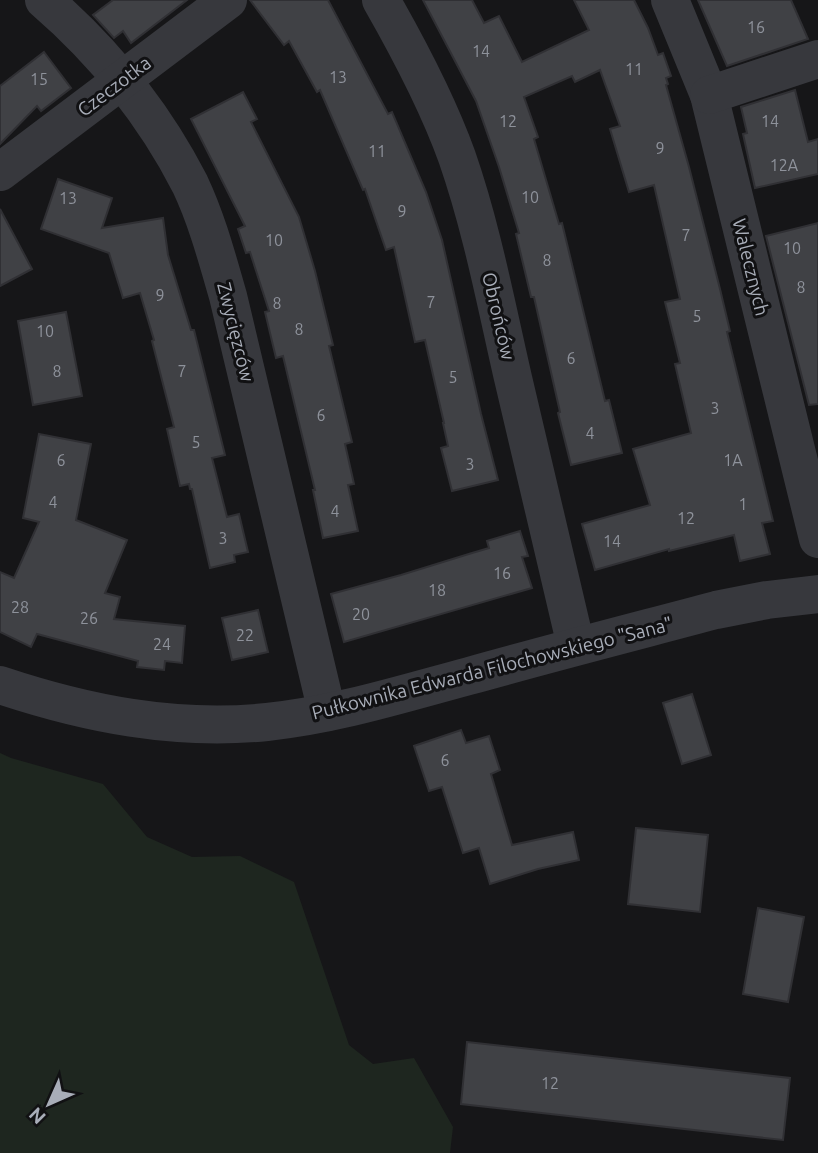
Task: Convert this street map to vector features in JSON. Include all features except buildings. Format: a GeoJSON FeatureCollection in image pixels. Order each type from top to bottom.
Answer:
{"type":"FeatureCollection","features":[{"type":"Feature","properties":{"kind":"street","name":"Zwycięzców"},"geometry":{"type":"LineString","coordinates":[[44,0],[95,48],[121,80],[164,139],[198,203],[228,296],[327,712]]}},
{"type":"Feature","properties":{"kind":"street","name":"Czeczotka"},"geometry":{"type":"LineString","coordinates":[[0,172],[228,0]]}},
{"type":"Feature","properties":{"kind":"street","name":"Obrońców"},"geometry":{"type":"LineString","coordinates":[[381,0],[445,128],[475,217],[576,646]]}},
{"type":"Feature","properties":{"kind":"street","name":"Walecznych"},"geometry":{"type":"LineString","coordinates":[[670,0],[709,95],[818,539]]}},
{"type":"Feature","properties":{"kind":"street"},"geometry":{"type":"LineString","coordinates":[[709,95],[818,59]]}},
{"type":"Feature","properties":{"kind":"street","name":"Pułkownika Edwarda Filochowskiego \"Sana\""},"geometry":{"type":"LineString","coordinates":[[0,685],[78,709],[141,720],[266,722],[327,712],[395,696],[716,610],[818,594]]}},
{"type":"Feature","properties":{"kind":"shaded area"},"geometry":{"type":"Polygon","coordinates":[[[0,753],[103,784],[147,837],[192,857],[240,856],[294,882],[349,1045],[373,1064],[414,1058],[453,1127],[450,1153],[0,1153],[0,753]]]}}]}
